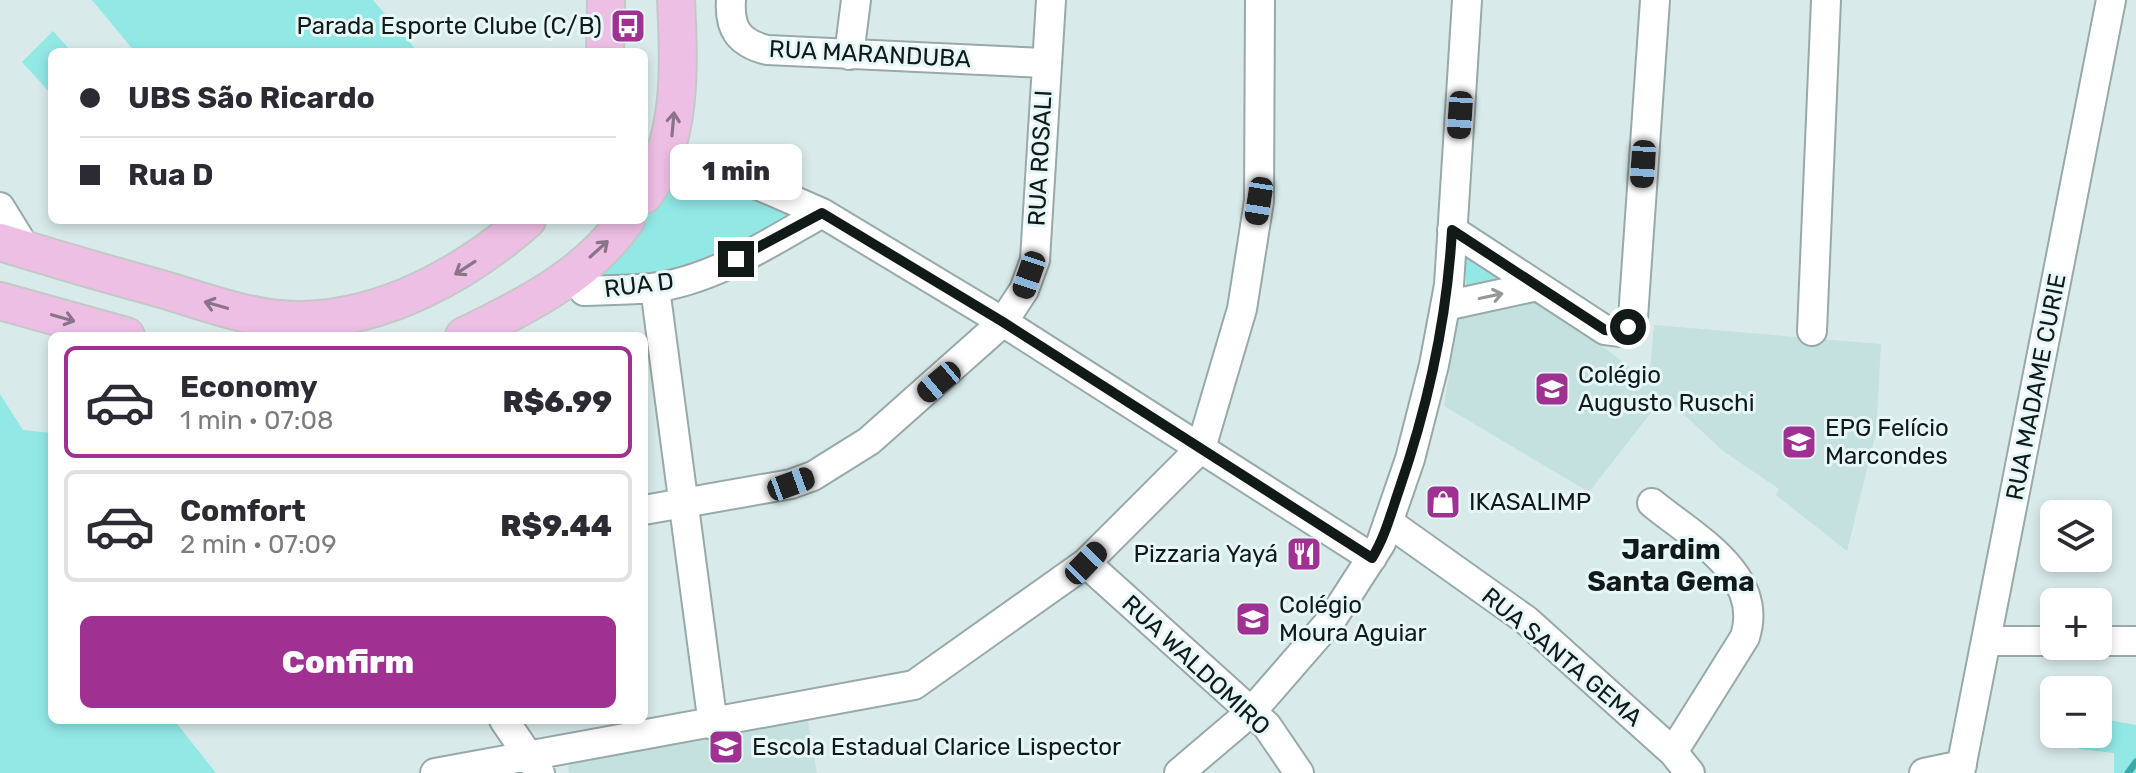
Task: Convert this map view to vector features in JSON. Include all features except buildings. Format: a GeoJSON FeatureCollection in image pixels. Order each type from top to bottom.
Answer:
{"type":"FeatureCollection","features":[{"type":"Feature","properties":{"kind":"main road"},"geometry":{"type":"LineString","coordinates":[[605,48],[606,0]]}},
{"type":"Feature","properties":{"kind":"main road"},"geometry":{"type":"LineString","coordinates":[[648,187],[672,137],[678,50],[676,0]]}},
{"type":"Feature","properties":{"kind":"main road"},"geometry":{"type":"LineString","coordinates":[[13,246],[248,315],[302,320],[353,313],[453,276],[491,252],[522,224]]}},
{"type":"Feature","properties":{"kind":"main road"},"geometry":{"type":"LineString","coordinates":[[472,332],[555,289],[623,224]]}},
{"type":"Feature","properties":{"kind":"main road"},"geometry":{"type":"LineString","coordinates":[[0,301],[112,332]]}},
{"type":"Feature","properties":{"kind":"street","name":"RUA MARANDUBA"},"geometry":{"type":"LineString","coordinates":[[731,0],[730,16],[736,34],[748,45],[767,50],[1045,63]]}},
{"type":"Feature","properties":{"kind":"street"},"geometry":{"type":"LineString","coordinates":[[849,55],[856,0]]}},
{"type":"Feature","properties":{"kind":"street","name":"RUA ROSALI"},"geometry":{"type":"LineString","coordinates":[[648,509],[762,492],[813,476],[869,441],[1003,322],[1024,290],[1035,260],[1051,0]]}},
{"type":"Feature","properties":{"kind":"street"},"geometry":{"type":"LineString","coordinates":[[435,773],[534,764],[914,685],[1086,563],[1201,448],[1242,309],[1259,201],[1260,0]]}},
{"type":"Feature","properties":{"kind":"street"},"geometry":{"type":"LineString","coordinates":[[1179,773],[1252,711],[1332,619],[1372,558],[1388,522],[1417,432],[1445,306],[1467,0]]}},
{"type":"Feature","properties":{"kind":"street"},"geometry":{"type":"LineString","coordinates":[[1452,230],[1605,330],[1621,332],[1633,318],[1655,0]]}},
{"type":"Feature","properties":{"kind":"street"},"geometry":{"type":"LineString","coordinates":[[1812,331],[1826,0]]}},
{"type":"Feature","properties":{"kind":"street","name":"RUA MADAME CURIE"},"geometry":{"type":"LineString","coordinates":[[1961,769],[2111,0]]}},
{"type":"Feature","properties":{"kind":"street"},"geometry":{"type":"LineString","coordinates":[[735,175],[822,213],[1003,322],[1372,558]]}},
{"type":"Feature","properties":{"kind":"street"},"geometry":{"type":"LineString","coordinates":[[0,207],[13,246]]}},
{"type":"Feature","properties":{"kind":"street","name":"RUA D"},"geometry":{"type":"LineString","coordinates":[[584,291],[655,288],[716,269],[822,213]]}},
{"type":"Feature","properties":{"kind":"street"},"geometry":{"type":"LineString","coordinates":[[1445,306],[1537,286]]}},
{"type":"Feature","properties":{"kind":"street"},"geometry":{"type":"LineString","coordinates":[[655,288],[713,725]]}},
{"type":"Feature","properties":{"kind":"street"},"geometry":{"type":"LineString","coordinates":[[1652,503],[1728,565],[1741,583],[1750,620],[1745,637],[1682,762]]}},
{"type":"Feature","properties":{"kind":"street","name":"RUA SANTA GEMA"},"geometry":{"type":"LineString","coordinates":[[1388,522],[1526,620],[1682,762]]}},
{"type":"Feature","properties":{"kind":"street","name":"RUA WALDOMIRO"},"geometry":{"type":"LineString","coordinates":[[1086,563],[1252,711],[1267,726],[1299,773]]}},
{"type":"Feature","properties":{"kind":"street"},"geometry":{"type":"LineString","coordinates":[[1987,641],[2040,641]]}},
{"type":"Feature","properties":{"kind":"street"},"geometry":{"type":"LineString","coordinates":[[2112,641],[2136,641]]}},
{"type":"Feature","properties":{"kind":"street"},"geometry":{"type":"LineString","coordinates":[[507,724],[534,764]]}},
{"type":"Feature","properties":{"kind":"street"},"geometry":{"type":"LineString","coordinates":[[1924,773],[1961,769]]}},
{"type":"Feature","properties":{"kind":"shaded area"},"geometry":{"type":"Polygon","coordinates":[[[92,0],[373,0],[415,48],[132,48],[92,0]]]}},
{"type":"Feature","properties":{"kind":"shaded area"},"geometry":{"type":"Polygon","coordinates":[[[53,31],[68,48],[48,48],[48,91],[22,62],[53,31]]]}},
{"type":"Feature","properties":{"kind":"shaded area"},"geometry":{"type":"Polygon","coordinates":[[[678,163],[798,219],[663,278],[578,275],[641,224],[648,224],[648,216],[678,163]]]}},
{"type":"Feature","properties":{"kind":"shaded area"},"geometry":{"type":"Polygon","coordinates":[[[1466,246],[1519,283],[1466,291],[1466,246]]]}},
{"type":"Feature","properties":{"kind":"shaded area"},"geometry":{"type":"Polygon","coordinates":[[[1535,295],[1649,382],[1654,325],[1881,344],[1876,433],[1847,551],[1776,495],[1779,489],[1723,451],[1664,396],[1589,492],[1444,406],[1459,312],[1535,295]]]}},
{"type":"Feature","properties":{"kind":"shaded area"},"geometry":{"type":"Polygon","coordinates":[[[0,394],[23,430],[48,433],[48,724],[177,724],[216,773],[0,773],[0,394]]]}},
{"type":"Feature","properties":{"kind":"shaded area","name":"Escola Estadual Clarice Lispector"},"geometry":{"type":"Polygon","coordinates":[[[808,721],[817,773],[569,773],[568,767],[574,757],[808,721]]]}},
{"type":"Feature","properties":{"kind":"shaded area"},"geometry":{"type":"Polygon","coordinates":[[[2112,721],[2136,725],[2136,773],[2114,773],[2114,753],[2078,749],[2112,748],[2112,721]]]}},
{"type":"Feature","properties":{"kind":"waterway"},"geometry":{"type":"LineString","coordinates":[[2128,773],[2136,762]]}},
{"type":"Feature","properties":{"kind":"place","name":"Parada Esporte Clube (C/B)"},"geometry":{"type":"Point","coordinates":[628,26]}},
{"type":"Feature","properties":{"kind":"place","name":"Colégio Augusto Ruschi"},"geometry":{"type":"Point","coordinates":[1552,389]}},
{"type":"Feature","properties":{"kind":"place","name":"EPG Felício Marcondes"},"geometry":{"type":"Point","coordinates":[1799,442]}},
{"type":"Feature","properties":{"kind":"place","name":"IKASALIMP"},"geometry":{"type":"Point","coordinates":[1443,502]}},
{"type":"Feature","properties":{"kind":"place","name":"Pizzaria Yayá"},"geometry":{"type":"Point","coordinates":[1304,554]}},
{"type":"Feature","properties":{"kind":"place","name":"Colégio Moura Aguiar"},"geometry":{"type":"Point","coordinates":[1253,619]}},
{"type":"Feature","properties":{"kind":"place","name":"Escola Estadual Clarice Lispector"},"geometry":{"type":"Point","coordinates":[726,747]}},
{"type":"Feature","properties":{"kind":"district","name":"Jardim Santa Gema"},"geometry":{"type":"Point","coordinates":[1671,565]}},
{"type":"Feature","properties":{"kind":"route"},"geometry":{"type":"LineString","coordinates":[[736,259],[822,213],[1003,322],[1372,558],[1381,543],[1410,459],[1434,365],[1449,285],[1452,230],[1605,330],[1614,333],[1628,327]]}}]}
